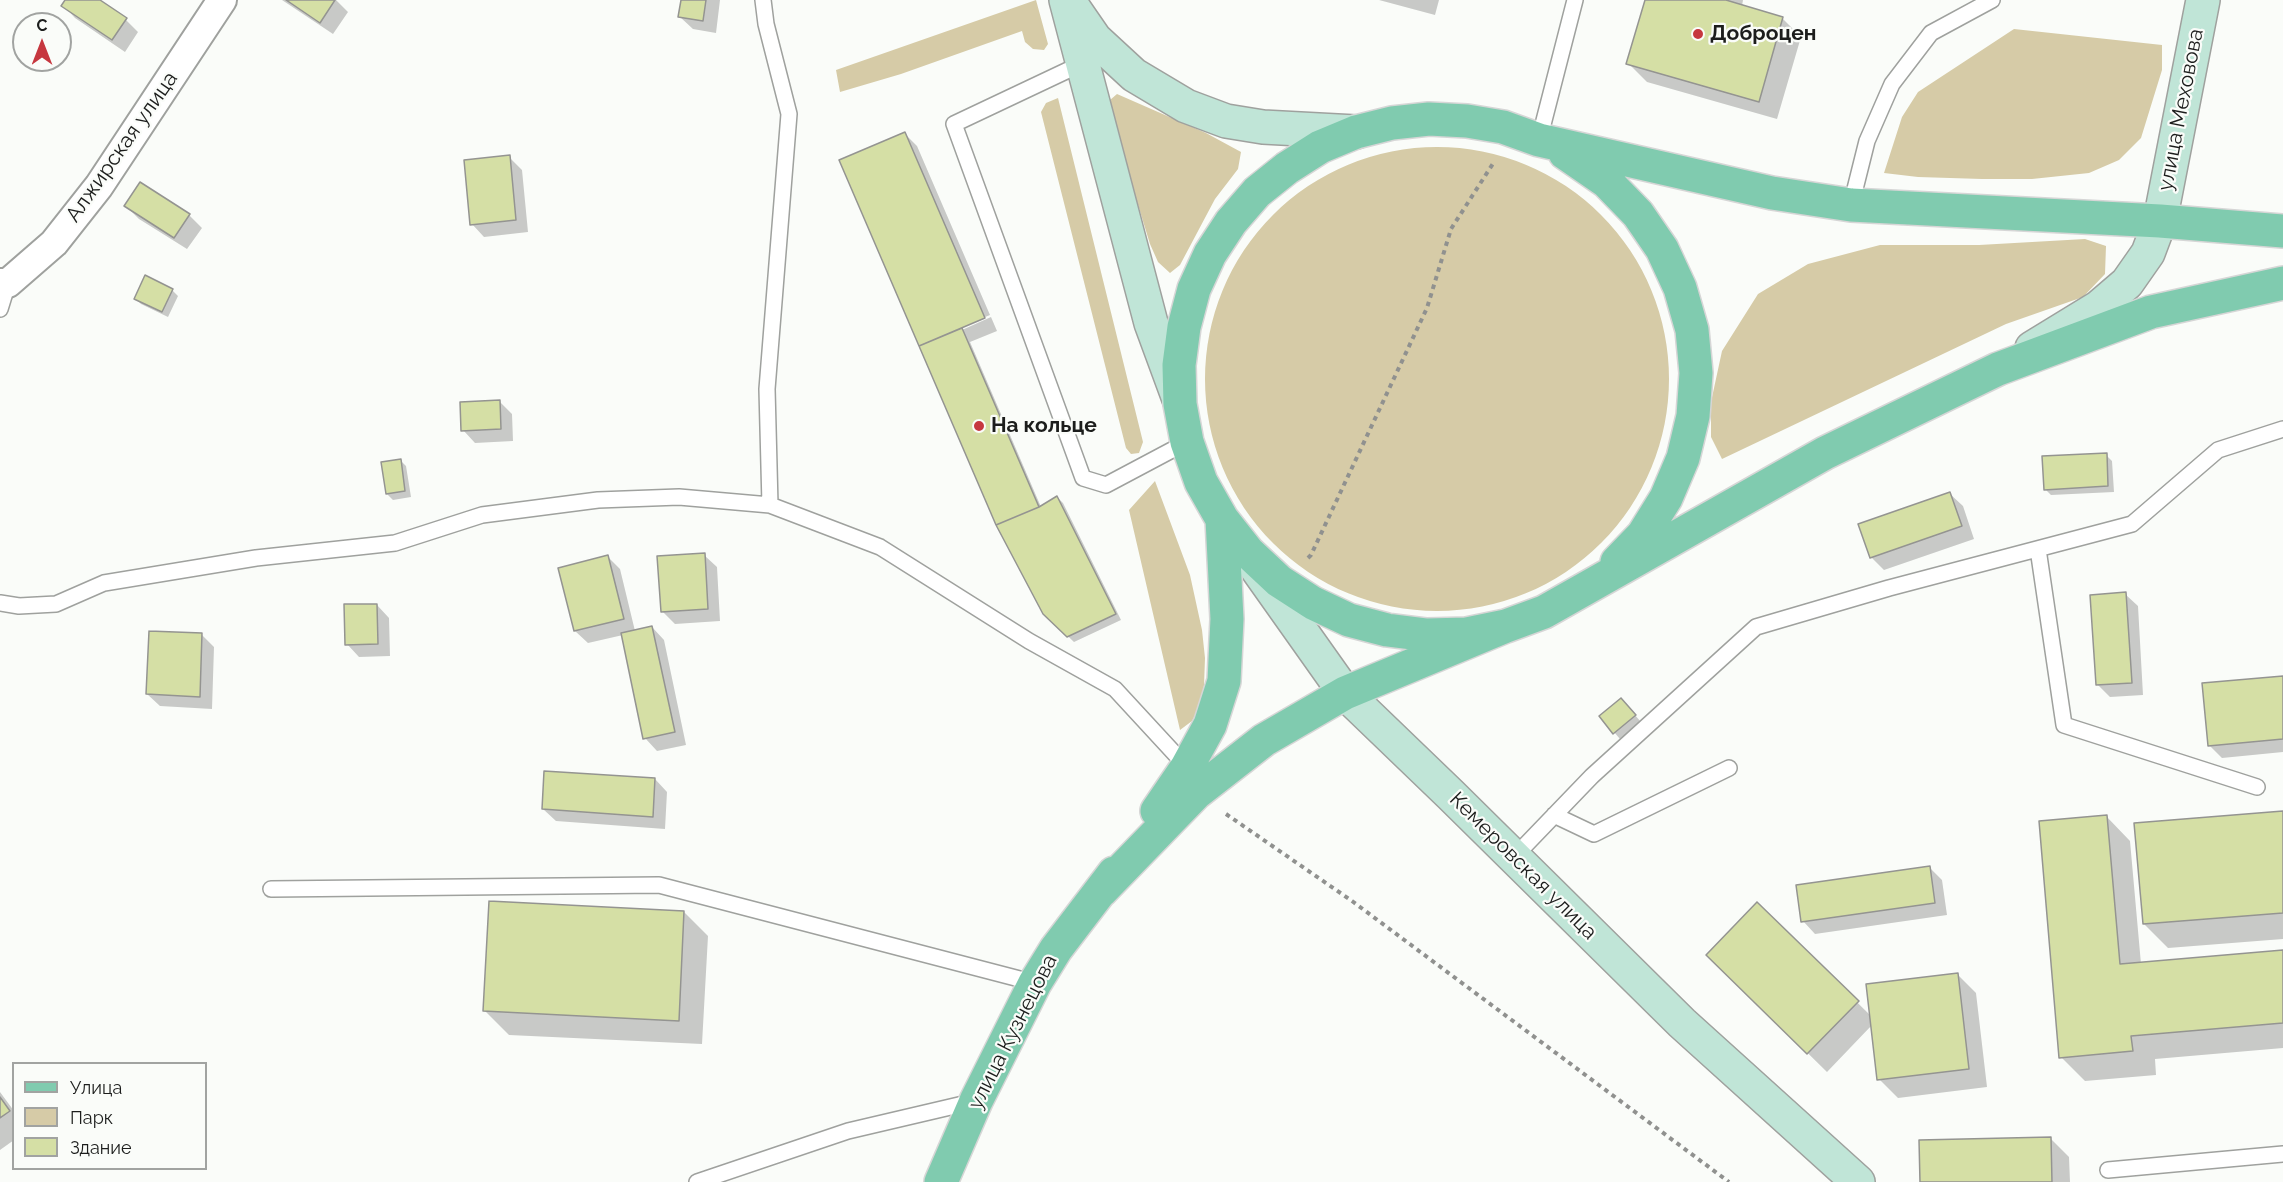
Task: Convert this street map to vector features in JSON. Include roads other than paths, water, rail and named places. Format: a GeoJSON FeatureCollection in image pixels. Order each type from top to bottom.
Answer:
{"type":"FeatureCollection","features":[{"type":"Feature","properties":{"kind":"main road"},"geometry":{"type":"LineString","coordinates":[[1067,0],[1151,323],[1180,404]]}},
{"type":"Feature","properties":{"kind":"main road"},"geometry":{"type":"LineString","coordinates":[[1067,0],[1095,39],[1134,75],[1186,106],[1226,121],[1263,127],[1356,132]]}},
{"type":"Feature","properties":{"kind":"main road","name":"улица Меховова"},"geometry":{"type":"LineString","coordinates":[[1998,369],[2099,307],[2127,283],[2148,253],[2160,221],[2203,0]]}},
{"type":"Feature","properties":{"kind":"main road"},"geometry":{"type":"LineString","coordinates":[[1506,626],[1467,634],[1427,635],[1387,630],[1349,620],[1331,612],[1279,581],[1248,552],[1222,519],[1202,482],[1187,442],[1180,404],[1179,365],[1184,327],[1194,289],[1210,254],[1231,222],[1257,192],[1287,168],[1320,147],[1356,132],[1392,123],[1429,119],[1467,121],[1503,127],[1539,140],[1772,193],[1851,205],[2160,221],[2283,231]]}},
{"type":"Feature","properties":{"kind":"main road"},"geometry":{"type":"LineString","coordinates":[[1539,140],[1572,157],[1607,182],[1638,214],[1662,249],[1680,288],[1689,319],[1696,373],[1693,416],[1683,458],[1666,498],[1643,535],[1613,567],[1579,593]]}},
{"type":"Feature","properties":{"kind":"main road"},"geometry":{"type":"LineString","coordinates":[[1192,780],[1345,693],[1544,612],[1826,453],[1998,369],[2151,312],[2283,283]]}},
{"type":"Feature","properties":{"kind":"main road"},"geometry":{"type":"LineString","coordinates":[[1192,780],[1224,681],[1227,619],[1222,519]]}},
{"type":"Feature","properties":{"kind":"main road","name":"Кемеровская улица"},"geometry":{"type":"LineString","coordinates":[[1222,519],[1345,693],[1682,1023],[1858,1182]]}},
{"type":"Feature","properties":{"kind":"main road","name":"улица Кузнецова"},"geometry":{"type":"LineString","coordinates":[[942,1182],[976,1101],[1035,983],[1056,949],[1192,780]]}},
{"type":"Feature","properties":{"kind":"street","name":"Алжирская улица"},"geometry":{"type":"LineString","coordinates":[[3,292],[54,243],[99,186],[222,0]]}},
{"type":"Feature","properties":{"kind":"lane"},"geometry":{"type":"LineString","coordinates":[[763,0],[766,24],[789,114],[767,389],[770,505]]}},
{"type":"Feature","properties":{"kind":"lane"},"geometry":{"type":"LineString","coordinates":[[1539,140],[1575,0]]}},
{"type":"Feature","properties":{"kind":"lane"},"geometry":{"type":"LineString","coordinates":[[1851,205],[1866,141],[1892,84],[1931,33],[1992,0]]}},
{"type":"Feature","properties":{"kind":"lane"},"geometry":{"type":"LineString","coordinates":[[1083,63],[954,124],[1083,478],[1106,484],[1187,442]]}},
{"type":"Feature","properties":{"kind":"lane"},"geometry":{"type":"LineString","coordinates":[[1514,857],[1592,776],[1756,627],[1889,588],[2132,524],[2218,450],[2283,429]]}},
{"type":"Feature","properties":{"kind":"lane"},"geometry":{"type":"LineString","coordinates":[[0,603],[19,606],[56,604],[104,583],[256,558],[395,543],[482,515],[598,500],[679,497],[770,505],[880,547],[1029,640],[1115,690],[1192,780]]}},
{"type":"Feature","properties":{"kind":"lane"},"geometry":{"type":"LineString","coordinates":[[2038,549],[2064,725],[2257,787]]}},
{"type":"Feature","properties":{"kind":"lane"},"geometry":{"type":"LineString","coordinates":[[1554,816],[1594,834],[1729,768]]}},
{"type":"Feature","properties":{"kind":"lane"},"geometry":{"type":"LineString","coordinates":[[271,889],[659,885],[1035,983]]}},
{"type":"Feature","properties":{"kind":"lane"},"geometry":{"type":"LineString","coordinates":[[697,1182],[848,1131],[976,1101]]}},
{"type":"Feature","properties":{"kind":"lane"},"geometry":{"type":"LineString","coordinates":[[2108,1170],[2283,1154]]}},
{"type":"Feature","properties":{"kind":"place","name":"Доброцен"},"geometry":{"type":"Point","coordinates":[1698,34]}},
{"type":"Feature","properties":{"kind":"place","name":"На кольце"},"geometry":{"type":"Point","coordinates":[979,426]}}]}
